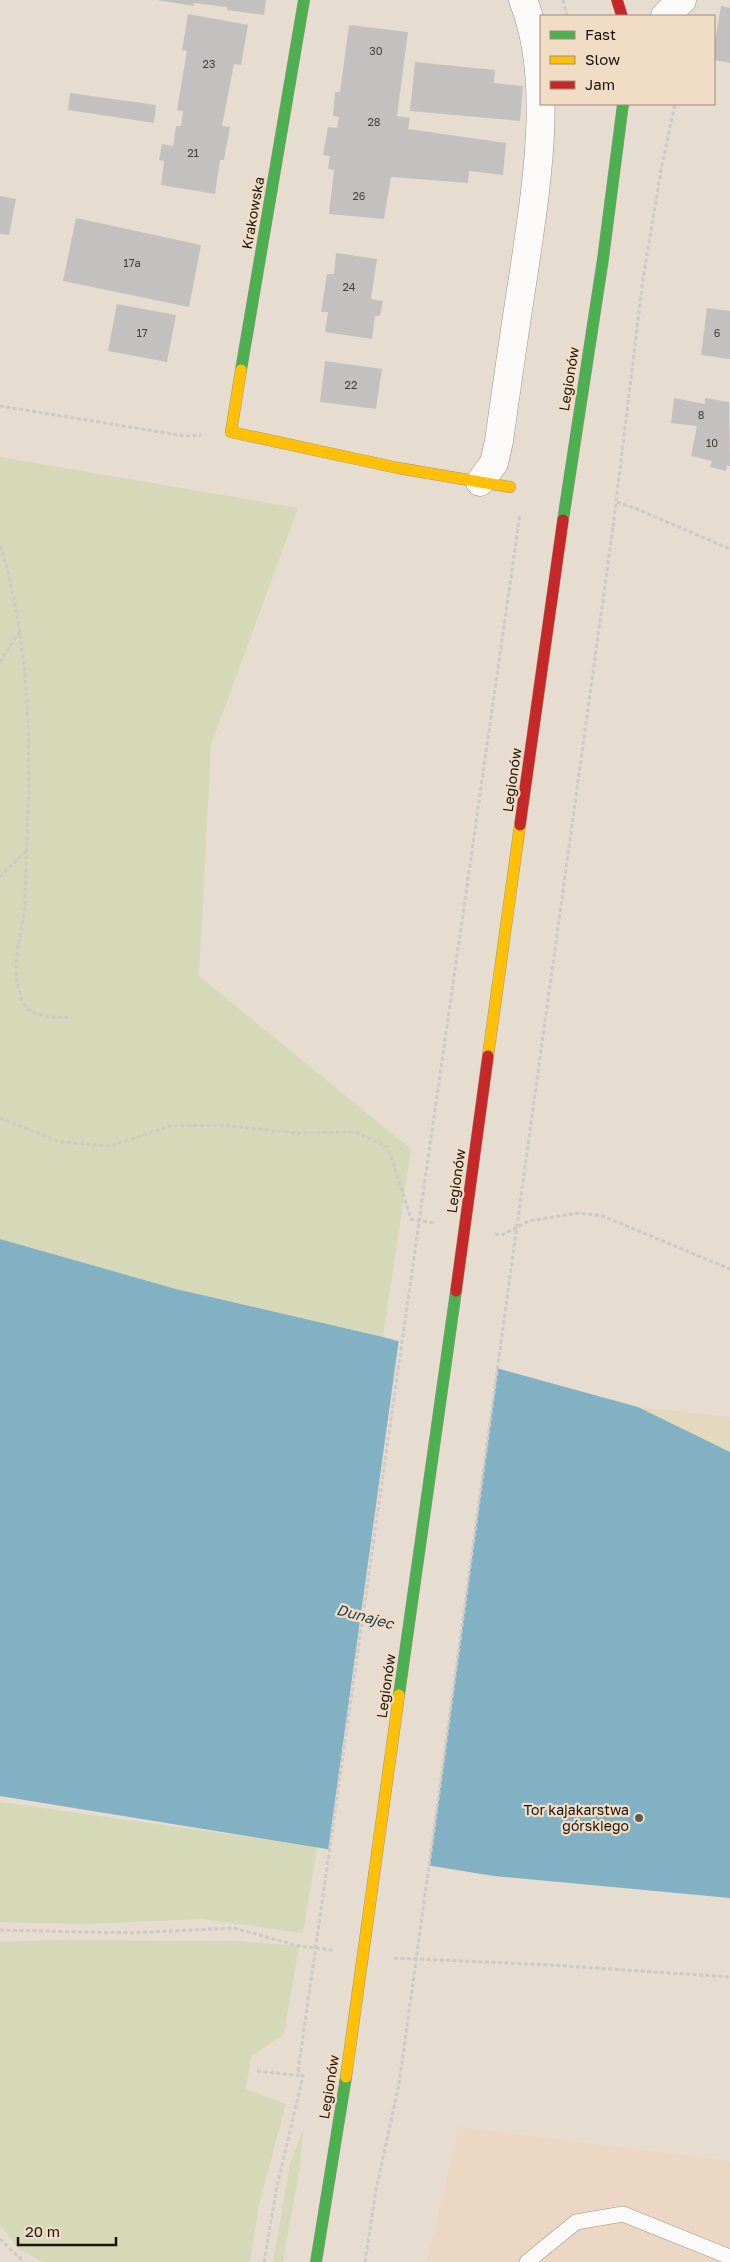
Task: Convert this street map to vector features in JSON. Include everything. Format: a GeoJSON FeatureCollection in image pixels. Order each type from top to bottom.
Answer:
{"type":"FeatureCollection","features":[{"type":"Feature","properties":{"kind":"main road","name":"Krakowska"},"geometry":{"type":"LineString","coordinates":[[231,432],[304,0]]}},
{"type":"Feature","properties":{"kind":"main road"},"geometry":{"type":"LineString","coordinates":[[616,0],[622,15]]}},
{"type":"Feature","properties":{"kind":"main road","name":"Legionów"},"geometry":{"type":"LineString","coordinates":[[316,2262],[346,2077],[563,520],[603,259],[623,105]]}},
{"type":"Feature","properties":{"kind":"main road"},"geometry":{"type":"LineString","coordinates":[[231,432],[398,468],[510,487]]}},
{"type":"Feature","properties":{"kind":"street"},"geometry":{"type":"LineString","coordinates":[[480,482],[494,463],[499,441],[539,159],[539,85],[531,21],[523,0]]}},
{"type":"Feature","properties":{"kind":"street"},"geometry":{"type":"LineString","coordinates":[[667,15],[682,0]]}},
{"type":"Feature","properties":{"kind":"lane"},"geometry":{"type":"LineString","coordinates":[[527,2262],[576,2222],[623,2214],[730,2257]]}},
{"type":"Feature","properties":{"kind":"path"},"geometry":{"type":"LineString","coordinates":[[563,0],[567,15]]}},
{"type":"Feature","properties":{"kind":"path"},"geometry":{"type":"LineString","coordinates":[[365,2262],[376,2190],[399,2084],[613,527],[643,279],[661,170],[675,105]]}},
{"type":"Feature","properties":{"kind":"path"},"geometry":{"type":"LineString","coordinates":[[0,406],[185,436],[231,432]]}},
{"type":"Feature","properties":{"kind":"path"},"geometry":{"type":"LineString","coordinates":[[616,502],[730,548]]}},
{"type":"Feature","properties":{"kind":"path"},"geometry":{"type":"LineString","coordinates":[[303,2076],[298,2071],[520,514]]}},
{"type":"Feature","properties":{"kind":"path"},"geometry":{"type":"LineString","coordinates":[[0,546],[20,630],[28,693],[29,776],[24,906],[15,978],[24,1005],[42,1016],[71,1017]]}},
{"type":"Feature","properties":{"kind":"path"},"geometry":{"type":"LineString","coordinates":[[0,662],[20,630]]}},
{"type":"Feature","properties":{"kind":"path"},"geometry":{"type":"LineString","coordinates":[[0,877],[26,850]]}},
{"type":"Feature","properties":{"kind":"path"},"geometry":{"type":"LineString","coordinates":[[0,1118],[60,1142],[110,1146],[170,1126],[224,1125],[295,1133],[354,1132],[388,1147],[411,1219],[438,1224]]}},
{"type":"Feature","properties":{"kind":"path"},"geometry":{"type":"LineString","coordinates":[[493,1233],[502,1235],[528,1222],[579,1213],[603,1216],[730,1269]]}},
{"type":"Feature","properties":{"kind":"path"},"geometry":{"type":"LineString","coordinates":[[0,1930],[131,1933],[234,1928],[299,1946],[316,1948]]}},
{"type":"Feature","properties":{"kind":"path"},"geometry":{"type":"LineString","coordinates":[[395,1958],[551,1965],[730,1977]]}},
{"type":"Feature","properties":{"kind":"path"},"geometry":{"type":"LineString","coordinates":[[257,2071],[303,2076]]}},
{"type":"Feature","properties":{"kind":"path"},"geometry":{"type":"LineString","coordinates":[[264,2262],[277,2186],[303,2076]]}},
{"type":"Feature","properties":{"kind":"path"},"geometry":{"type":"LineString","coordinates":[[0,2240],[24,2262]]}},
{"type":"Feature","properties":{"kind":"shaded area"},"geometry":{"type":"Polygon","coordinates":[[[459,2127],[730,2161],[730,2262],[427,2262],[459,2127]]]}},
{"type":"Feature","properties":{"kind":"green space"},"geometry":{"type":"Polygon","coordinates":[[[0,457],[298,508],[211,745],[199,976],[411,1149],[383,1337],[176,1289],[0,1239],[0,457]]]}},
{"type":"Feature","properties":{"kind":"green space"},"geometry":{"type":"Polygon","coordinates":[[[0,1802],[317,1847],[303,1933],[202,1919],[84,1924],[0,1922],[0,1802]]]}},
{"type":"Feature","properties":{"kind":"green space"},"geometry":{"type":"Polygon","coordinates":[[[55,1940],[237,1941],[299,1946],[284,2034],[251,2056],[246,2089],[286,2104],[259,2204],[250,2262],[43,2262],[19,2249],[0,2226],[0,1942],[55,1940]]]}},
{"type":"Feature","properties":{"kind":"green space"},"geometry":{"type":"Polygon","coordinates":[[[303,2130],[300,2166],[283,2262],[273,2262],[290,2164],[303,2130]]]}},
{"type":"Feature","properties":{"kind":"sand"},"geometry":{"type":"Polygon","coordinates":[[[638,1407],[730,1417],[730,1452],[638,1407]]]}},
{"type":"Feature","properties":{"kind":"water","name":"Dunajec"},"geometry":{"type":"Polygon","coordinates":[[[0,1239],[176,1289],[383,1337],[638,1407],[730,1452],[730,1898],[494,1876],[0,1796],[0,1239]]]}},
{"type":"Feature","properties":{"kind":"pier"},"geometry":{"type":"Polygon","coordinates":[[[399,1339],[498,1366],[429,1868],[328,1852],[399,1339]]]}},
{"type":"Feature","properties":{"kind":"building"},"geometry":{"type":"Polygon","coordinates":[[[157,0],[266,0],[264,15],[227,10],[227,7],[194,3],[194,6],[157,0]]]}},
{"type":"Feature","properties":{"kind":"building"},"geometry":{"type":"Polygon","coordinates":[[[721,6],[730,8],[730,63],[715,60],[715,41],[721,6]]]}},
{"type":"Feature","properties":{"kind":"building"},"geometry":{"type":"Polygon","coordinates":[[[188,14],[248,25],[241,65],[234,64],[222,126],[230,127],[224,160],[220,160],[215,194],[161,185],[164,161],[159,160],[162,144],[173,146],[176,126],[181,126],[183,111],[177,110],[187,51],[182,50],[188,14]]]}},
{"type":"Feature","properties":{"kind":"building"},"geometry":{"type":"Polygon","coordinates":[[[349,25],[408,32],[397,116],[410,118],[408,129],[506,143],[503,175],[469,171],[468,183],[391,177],[384,219],[329,214],[334,170],[328,169],[330,156],[323,155],[328,127],[337,128],[339,117],[333,116],[335,92],[340,92],[349,25]]]}},
{"type":"Feature","properties":{"kind":"building"},"geometry":{"type":"Polygon","coordinates":[[[415,62],[495,70],[494,83],[523,86],[520,121],[410,111],[415,62]]]}},
{"type":"Feature","properties":{"kind":"building"},"geometry":{"type":"Polygon","coordinates":[[[70,93],[156,105],[154,123],[68,110],[70,93]]]}},
{"type":"Feature","properties":{"kind":"building"},"geometry":{"type":"Polygon","coordinates":[[[0,196],[16,199],[9,235],[0,234],[0,196]]]}},
{"type":"Feature","properties":{"kind":"building"},"geometry":{"type":"Polygon","coordinates":[[[76,218],[201,245],[189,307],[63,281],[76,218]]]}},
{"type":"Feature","properties":{"kind":"building"},"geometry":{"type":"Polygon","coordinates":[[[336,253],[377,259],[371,299],[383,301],[380,316],[375,316],[372,339],[325,332],[328,312],[321,312],[327,274],[334,274],[336,253]]]}},
{"type":"Feature","properties":{"kind":"building"},"geometry":{"type":"Polygon","coordinates":[[[117,304],[176,315],[167,362],[108,351],[117,304]]]}},
{"type":"Feature","properties":{"kind":"building"},"geometry":{"type":"Polygon","coordinates":[[[707,308],[730,311],[730,359],[701,355],[707,308]]]}},
{"type":"Feature","properties":{"kind":"building"},"geometry":{"type":"Polygon","coordinates":[[[325,361],[382,369],[376,409],[320,402],[325,361]]]}},
{"type":"Feature","properties":{"kind":"building"},"geometry":{"type":"Polygon","coordinates":[[[674,398],[705,404],[705,398],[729,402],[730,466],[727,465],[726,471],[710,467],[712,461],[691,456],[697,426],[671,423],[674,398]]]}},
{"type":"Feature","properties":{"kind":"traffic: fast"},"geometry":{"type":"LineString","coordinates":[[241,370],[304,0]]}},
{"type":"Feature","properties":{"kind":"traffic: fast"},"geometry":{"type":"LineString","coordinates":[[563,520],[603,259],[623,105]]}},
{"type":"Feature","properties":{"kind":"traffic: fast"},"geometry":{"type":"LineString","coordinates":[[399,1695],[456,1291]]}},
{"type":"Feature","properties":{"kind":"traffic: fast"},"geometry":{"type":"LineString","coordinates":[[316,2262],[346,2077]]}},
{"type":"Feature","properties":{"kind":"traffic: slow"},"geometry":{"type":"LineString","coordinates":[[241,370],[231,432],[398,468],[510,487]]}},
{"type":"Feature","properties":{"kind":"traffic: slow"},"geometry":{"type":"LineString","coordinates":[[488,1056],[520,825]]}},
{"type":"Feature","properties":{"kind":"traffic: slow"},"geometry":{"type":"LineString","coordinates":[[346,2077],[399,1695]]}},
{"type":"Feature","properties":{"kind":"traffic: jam"},"geometry":{"type":"LineString","coordinates":[[617,0],[622,15]]}},
{"type":"Feature","properties":{"kind":"traffic: jam"},"geometry":{"type":"LineString","coordinates":[[520,825],[563,520]]}},
{"type":"Feature","properties":{"kind":"traffic: jam"},"geometry":{"type":"LineString","coordinates":[[456,1291],[488,1056]]}},
{"type":"Feature","properties":{"kind":"place","name":"Tor kajakarstwa górskiego"},"geometry":{"type":"Point","coordinates":[639,1818]}}]}
